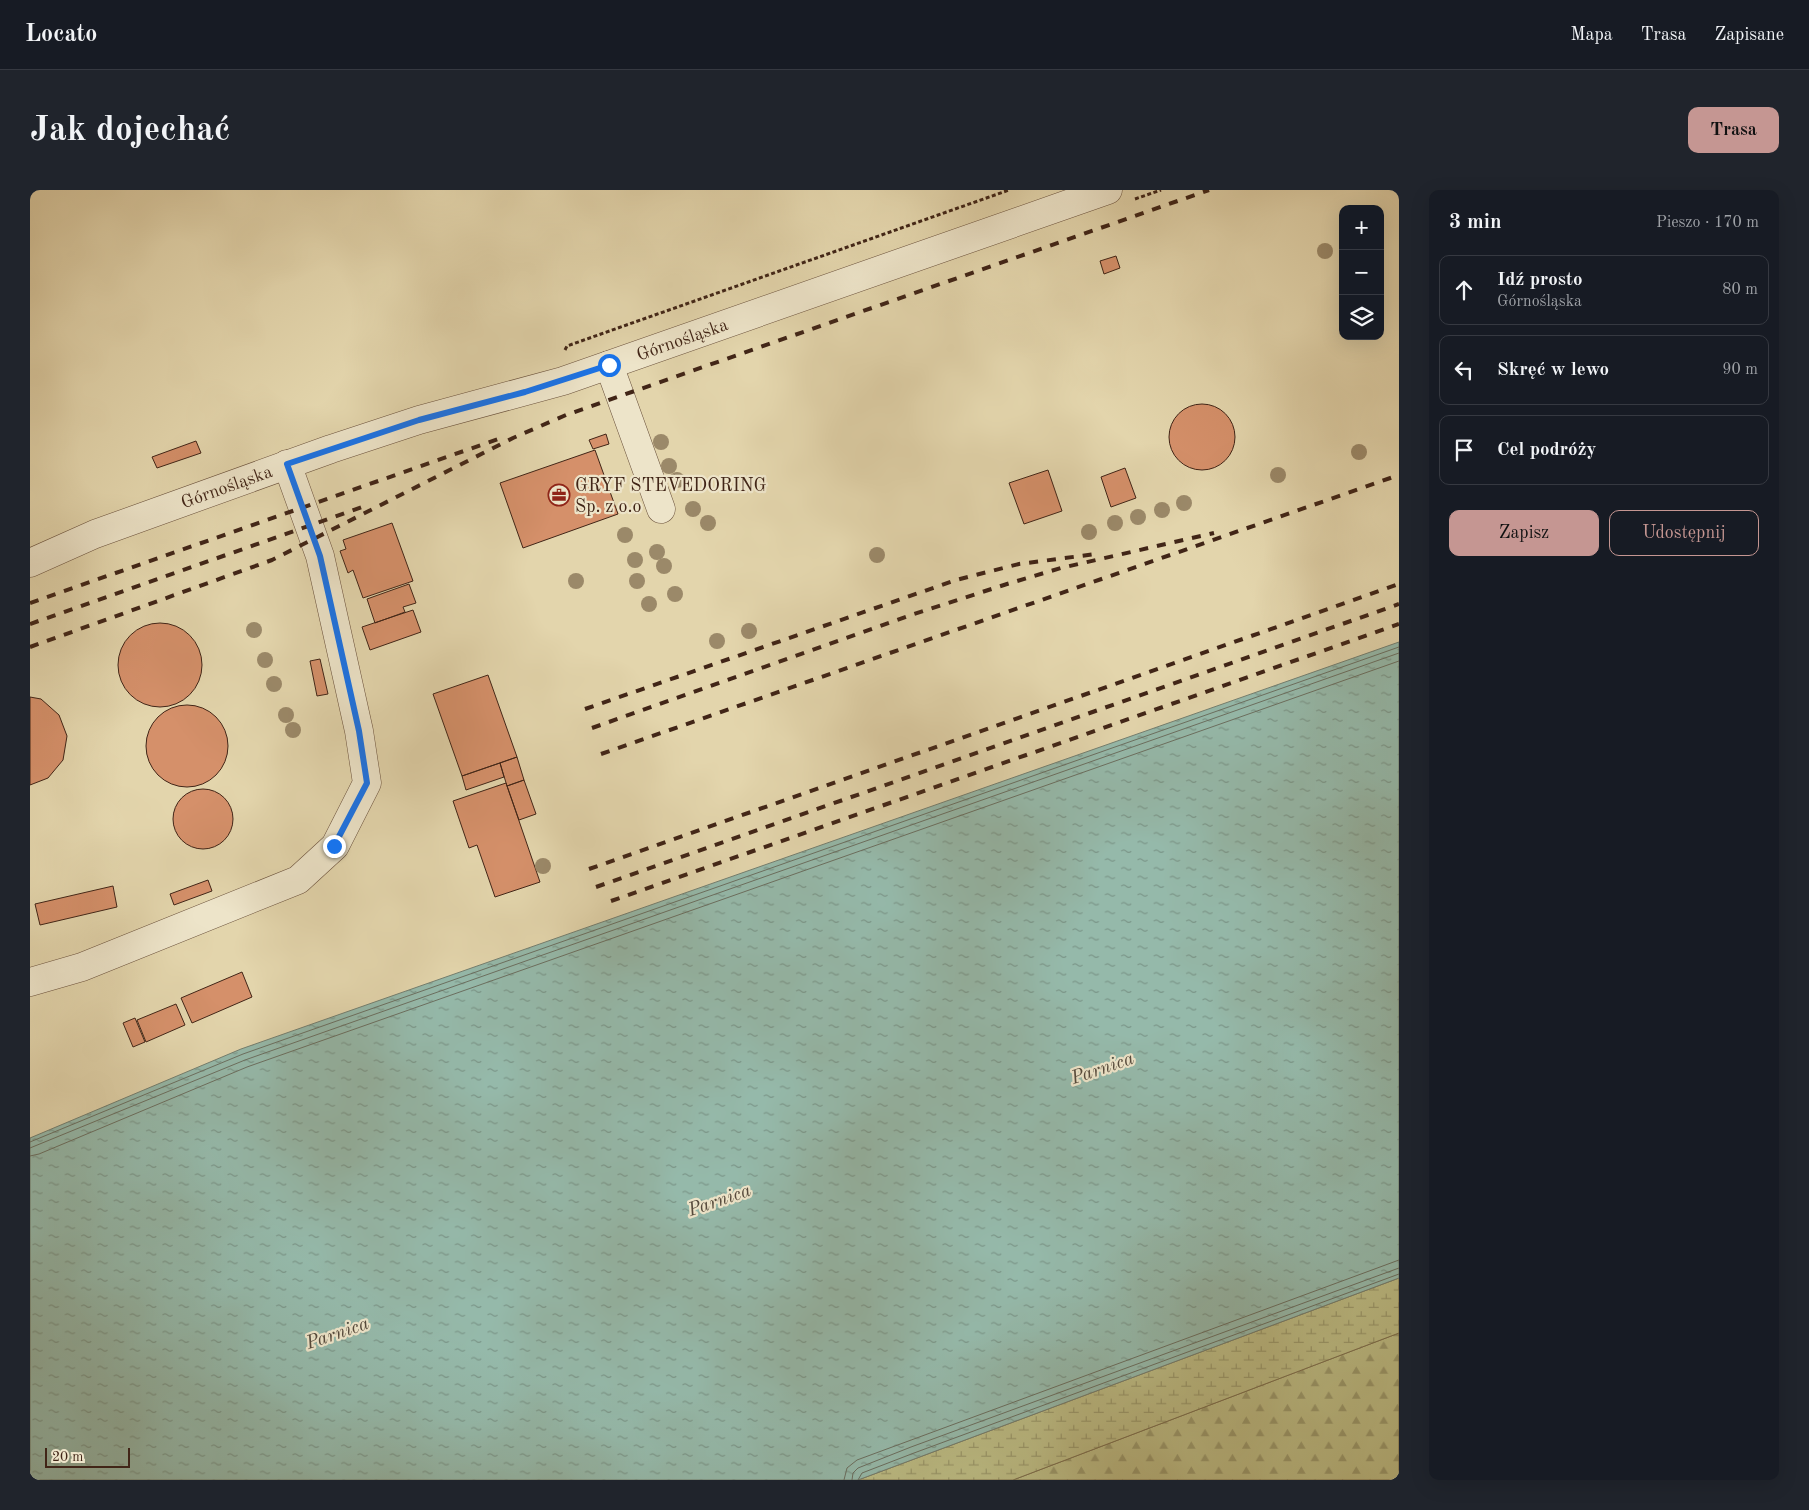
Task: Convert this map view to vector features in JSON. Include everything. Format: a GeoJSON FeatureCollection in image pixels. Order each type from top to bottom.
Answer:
{"type":"FeatureCollection","features":[{"type":"Feature","properties":{"kind":"lane","name":"Górnośląska"},"geometry":{"type":"LineString","coordinates":[[30,564],[95,534],[287,464],[419,420],[525,392],[609,365],[1108,190]]}},
{"type":"Feature","properties":{"kind":"lane"},"geometry":{"type":"LineString","coordinates":[[609,365],[661,509]]}},
{"type":"Feature","properties":{"kind":"lane"},"geometry":{"type":"LineString","coordinates":[[30,982],[82,967],[298,880],[334,846],[367,783],[359,731],[320,556],[287,464]]}},
{"type":"Feature","properties":{"kind":"green space"},"geometry":{"type":"Polygon","coordinates":[[[1399,1278],[1399,1333],[1013,1480],[858,1480],[1399,1278]]]}},
{"type":"Feature","properties":{"kind":"green space"},"geometry":{"type":"Polygon","coordinates":[[[1399,1333],[1399,1480],[1013,1480],[1399,1333]]]}},
{"type":"Feature","properties":{"kind":"water","name":"Parnica"},"geometry":{"type":"Polygon","coordinates":[[[1399,642],[1399,1278],[858,1480],[30,1480],[30,1138],[241,1049],[1399,642]]]}},
{"type":"Feature","properties":{"kind":"building"},"geometry":{"type":"Polygon","coordinates":[[[1116,256],[1120,268],[1104,274],[1100,261],[1116,256]]]}},
{"type":"Feature","properties":{"kind":"building"},"geometry":{"type":"Polygon","coordinates":[[[1202,404],[1214,407],[1225,414],[1232,425],[1235,437],[1232,449],[1225,460],[1214,467],[1202,470],[1190,467],[1179,460],[1172,449],[1169,437],[1172,425],[1179,414],[1190,407],[1202,404]]]}},
{"type":"Feature","properties":{"kind":"building"},"geometry":{"type":"Polygon","coordinates":[[[606,434],[609,444],[593,449],[589,440],[606,434]]]}},
{"type":"Feature","properties":{"kind":"building"},"geometry":{"type":"Polygon","coordinates":[[[196,441],[201,453],[157,468],[152,457],[196,441]]]}},
{"type":"Feature","properties":{"kind":"building"},"geometry":{"type":"Polygon","coordinates":[[[595,450],[618,514],[523,548],[500,483],[595,450]]]}},
{"type":"Feature","properties":{"kind":"building"},"geometry":{"type":"Polygon","coordinates":[[[1125,468],[1136,498],[1111,507],[1101,477],[1125,468]]]}},
{"type":"Feature","properties":{"kind":"building"},"geometry":{"type":"Polygon","coordinates":[[[1048,470],[1062,511],[1024,524],[1009,483],[1048,470]]]}},
{"type":"Feature","properties":{"kind":"building"},"geometry":{"type":"Polygon","coordinates":[[[392,523],[413,581],[363,598],[353,570],[348,573],[340,551],[346,549],[343,540],[392,523]]]}},
{"type":"Feature","properties":{"kind":"building"},"geometry":{"type":"Polygon","coordinates":[[[409,584],[416,603],[403,607],[405,612],[375,623],[367,599],[409,584]]]}},
{"type":"Feature","properties":{"kind":"building"},"geometry":{"type":"Polygon","coordinates":[[[413,610],[421,632],[370,650],[362,627],[413,610]]]}},
{"type":"Feature","properties":{"kind":"building"},"geometry":{"type":"Polygon","coordinates":[[[160,623],[176,626],[190,635],[199,649],[202,665],[199,681],[190,695],[176,704],[160,707],[144,704],[130,695],[121,681],[118,665],[121,649],[130,635],[144,626],[160,623]]]}},
{"type":"Feature","properties":{"kind":"building"},"geometry":{"type":"Polygon","coordinates":[[[320,659],[328,694],[317,696],[310,661],[320,659]]]}},
{"type":"Feature","properties":{"kind":"building"},"geometry":{"type":"Polygon","coordinates":[[[488,675],[517,757],[462,776],[433,694],[488,675]]]}},
{"type":"Feature","properties":{"kind":"building"},"geometry":{"type":"Polygon","coordinates":[[[30,697],[41,699],[59,715],[67,736],[63,760],[48,778],[30,785],[30,697]]]}},
{"type":"Feature","properties":{"kind":"building"},"geometry":{"type":"Polygon","coordinates":[[[187,705],[203,708],[216,717],[225,730],[228,746],[225,762],[216,775],[203,784],[187,787],[171,784],[158,775],[149,762],[146,746],[149,730],[158,717],[171,708],[187,705]]]}},
{"type":"Feature","properties":{"kind":"building"},"geometry":{"type":"Polygon","coordinates":[[[517,757],[524,780],[507,786],[500,763],[517,757]]]}},
{"type":"Feature","properties":{"kind":"building"},"geometry":{"type":"Polygon","coordinates":[[[500,763],[504,777],[466,790],[462,776],[500,763]]]}},
{"type":"Feature","properties":{"kind":"building"},"geometry":{"type":"Polygon","coordinates":[[[524,780],[536,814],[519,820],[507,786],[524,780]]]}},
{"type":"Feature","properties":{"kind":"building"},"geometry":{"type":"Polygon","coordinates":[[[506,783],[540,882],[495,897],[477,845],[469,848],[453,801],[506,783]]]}},
{"type":"Feature","properties":{"kind":"building"},"geometry":{"type":"Polygon","coordinates":[[[197,789],[209,789],[225,797],[231,807],[233,819],[231,831],[225,841],[209,849],[197,849],[181,841],[173,825],[173,813],[181,797],[197,789]]]}},
{"type":"Feature","properties":{"kind":"building"},"geometry":{"type":"Polygon","coordinates":[[[208,880],[212,891],[174,905],[170,894],[208,880]]]}},
{"type":"Feature","properties":{"kind":"building"},"geometry":{"type":"Polygon","coordinates":[[[113,886],[117,907],[40,925],[35,904],[113,886]]]}},
{"type":"Feature","properties":{"kind":"building"},"geometry":{"type":"Polygon","coordinates":[[[242,972],[252,997],[192,1023],[181,998],[242,972]]]}},
{"type":"Feature","properties":{"kind":"building"},"geometry":{"type":"Polygon","coordinates":[[[176,1004],[185,1025],[146,1042],[137,1020],[176,1004]]]}},
{"type":"Feature","properties":{"kind":"building"},"geometry":{"type":"Polygon","coordinates":[[[135,1018],[145,1042],[133,1047],[123,1023],[135,1018]]]}},
{"type":"Feature","properties":{"kind":"railway"},"geometry":{"type":"LineString","coordinates":[[30,647],[272,560],[513,438],[566,415],[1209,190]]}},
{"type":"Feature","properties":{"kind":"railway"},"geometry":{"type":"LineString","coordinates":[[30,603],[501,438]]}},
{"type":"Feature","properties":{"kind":"railway"},"geometry":{"type":"LineString","coordinates":[[601,754],[1399,475]]}},
{"type":"Feature","properties":{"kind":"railway"},"geometry":{"type":"LineString","coordinates":[[30,624],[368,505]]}},
{"type":"Feature","properties":{"kind":"railway"},"geometry":{"type":"LineString","coordinates":[[592,728],[914,614],[1007,584],[1061,568],[1214,533]]}},
{"type":"Feature","properties":{"kind":"railway"},"geometry":{"type":"LineString","coordinates":[[585,709],[956,580],[1019,564],[1096,554]]}},
{"type":"Feature","properties":{"kind":"railway"},"geometry":{"type":"LineString","coordinates":[[589,869],[1399,584]]}},
{"type":"Feature","properties":{"kind":"railway"},"geometry":{"type":"LineString","coordinates":[[596,887],[1399,604]]}},
{"type":"Feature","properties":{"kind":"railway"},"geometry":{"type":"LineString","coordinates":[[611,901],[1399,624]]}},
{"type":"Feature","properties":{"kind":"place","name":"GRYF STEVEDORING Sp. z o.o"},"geometry":{"type":"Point","coordinates":[559,495]}},
{"type":"Feature","properties":{"kind":"route"},"geometry":{"type":"LineString","coordinates":[[334,846],[367,783],[359,731],[320,556],[297,487],[287,464],[419,420],[563,381],[609,365]]}}]}
